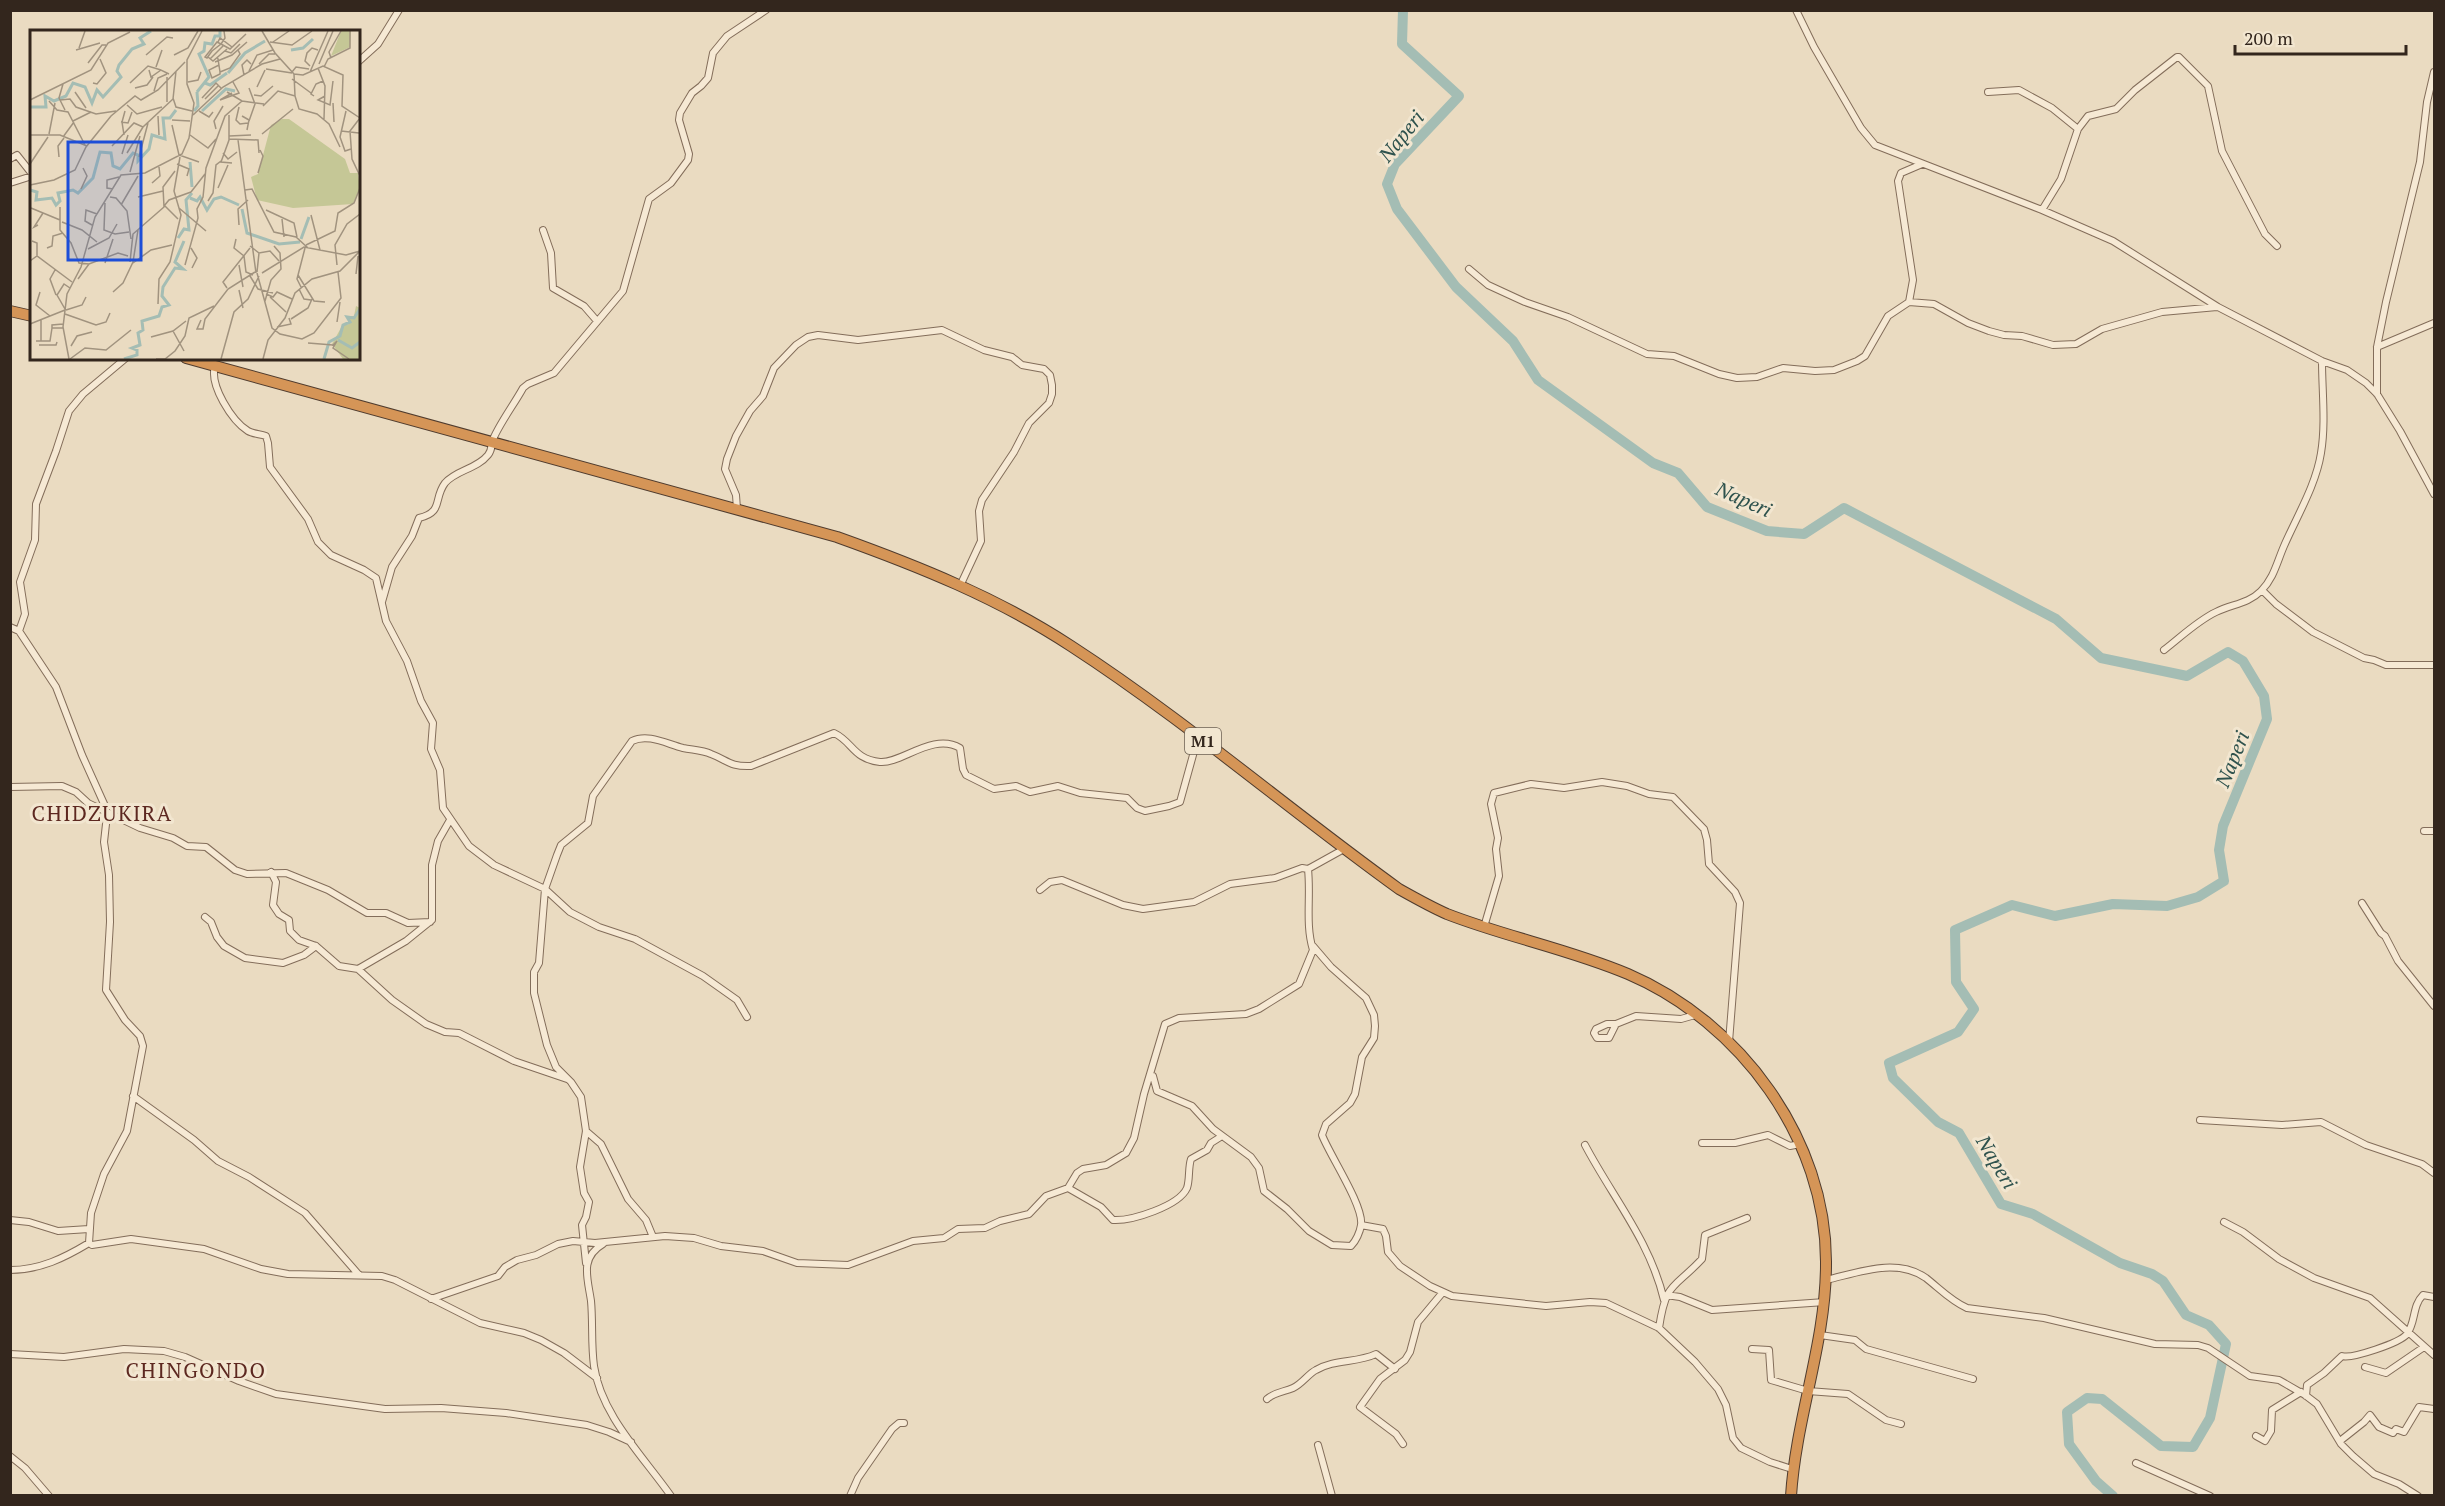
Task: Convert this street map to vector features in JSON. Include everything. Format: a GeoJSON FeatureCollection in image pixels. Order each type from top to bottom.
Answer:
{"type":"FeatureCollection","features":[{"type":"Feature","properties":{"kind":"highway"},"geometry":{"type":"LineString","coordinates":[[10,311],[30,316]]}},
{"type":"Feature","properties":{"kind":"highway","name":"M1"},"geometry":{"type":"LineString","coordinates":[[193,360],[837,537],[960,586],[1028,620],[1071,645],[1198,737],[1399,889],[1446,913],[1589,959],[1628,974],[1672,997],[1697,1014],[1730,1042],[1765,1084],[1800,1144],[1818,1199],[1826,1262],[1825,1302],[1792,1468],[1791,1496]]}},
{"type":"Feature","properties":{"kind":"street"},"geometry":{"type":"LineString","coordinates":[[360,60],[378,44],[399,10]]}},
{"type":"Feature","properties":{"kind":"street"},"geometry":{"type":"LineString","coordinates":[[382,605],[392,567],[412,536],[419,518],[430,515],[438,502],[444,484],[455,475],[481,462],[490,453],[492,442],[523,388],[554,373],[626,287],[649,199],[670,183],[687,160],[688,148],[679,120],[683,106],[692,93],[708,78],[713,53],[727,36],[766,10]]}},
{"type":"Feature","properties":{"kind":"street"},"geometry":{"type":"LineString","coordinates":[[1796,10],[1814,47],[1864,134],[1880,148],[2042,210],[2113,241],[2218,307],[2322,361],[2347,370],[2377,394],[2434,494]]}},
{"type":"Feature","properties":{"kind":"street"},"geometry":{"type":"LineString","coordinates":[[2042,210],[2061,179],[2079,129],[2088,116],[2116,109],[2135,90],[2179,57],[2182,63],[2201,77],[2208,86],[2222,151],[2265,234],[2277,246]]}},
{"type":"Feature","properties":{"kind":"street"},"geometry":{"type":"LineString","coordinates":[[2377,394],[2377,346],[2420,162],[2427,102],[2434,72]]}},
{"type":"Feature","properties":{"kind":"street"},"geometry":{"type":"LineString","coordinates":[[1988,92],[2019,90],[2052,108],[2079,129]]}},
{"type":"Feature","properties":{"kind":"street"},"geometry":{"type":"LineString","coordinates":[[10,159],[17,155],[30,172]]}},
{"type":"Feature","properties":{"kind":"street"},"geometry":{"type":"LineString","coordinates":[[1469,269],[1488,285],[1525,302],[1578,321],[1647,354],[1674,356],[1719,374],[1737,378],[1756,377],[1783,368],[1829,370],[1865,356],[1888,316],[1908,302],[1913,280],[1898,181],[1902,173],[1923,164]]}},
{"type":"Feature","properties":{"kind":"street"},"geometry":{"type":"LineString","coordinates":[[10,183],[30,176]]}},
{"type":"Feature","properties":{"kind":"street"},"geometry":{"type":"LineString","coordinates":[[543,230],[551,253],[553,288],[584,306],[597,321]]}},
{"type":"Feature","properties":{"kind":"street"},"geometry":{"type":"LineString","coordinates":[[1908,302],[1934,304],[1968,323],[1989,331],[2022,336],[2053,345],[2076,344],[2102,329],[2162,312],[2218,307]]}},
{"type":"Feature","properties":{"kind":"street"},"geometry":{"type":"LineString","coordinates":[[2377,346],[2434,323]]}},
{"type":"Feature","properties":{"kind":"street"},"geometry":{"type":"LineString","coordinates":[[737,509],[736,495],[725,469],[727,459],[736,436],[750,411],[763,396],[774,368],[796,345],[808,337],[818,335],[858,340],[942,330],[984,350],[1012,357],[1022,365],[1044,369],[1050,375],[1052,385],[1049,403],[1029,423],[1014,452],[982,500],[979,508],[981,541],[960,586]]}},
{"type":"Feature","properties":{"kind":"street"},"geometry":{"type":"LineString","coordinates":[[19,631],[25,614],[20,582],[34,540],[36,504],[69,411],[83,394],[124,360]]}},
{"type":"Feature","properties":{"kind":"street"},"geometry":{"type":"LineString","coordinates":[[2164,650],[2204,619],[2218,611],[2242,604],[2262,590],[2279,563],[2283,548],[2313,482],[2321,454],[2322,361]]}},
{"type":"Feature","properties":{"kind":"street"},"geometry":{"type":"LineString","coordinates":[[215,366],[216,379],[230,414],[246,429],[266,436],[270,467],[308,519],[318,542],[331,555],[375,577],[389,629],[407,661],[421,701],[433,723],[431,749],[441,770],[442,804],[450,820],[469,846],[487,861],[546,889],[570,912],[599,927],[635,939],[703,976],[737,1000],[747,1017]]}},
{"type":"Feature","properties":{"kind":"street"},"geometry":{"type":"LineString","coordinates":[[2262,590],[2276,604],[2313,632],[2364,658],[2386,665],[2434,665]]}},
{"type":"Feature","properties":{"kind":"street"},"geometry":{"type":"LineString","coordinates":[[10,627],[19,631],[56,687],[106,811],[104,842],[109,875],[110,922],[105,984],[106,990],[125,1020],[142,1040],[143,1051],[127,1131],[104,1174],[91,1213],[89,1243]]}},
{"type":"Feature","properties":{"kind":"street"},"geometry":{"type":"LineString","coordinates":[[671,1496],[631,1442],[608,1406],[597,1378],[583,1243],[582,1225],[590,1202],[584,1193],[580,1167],[586,1131],[581,1097],[556,1067],[547,1045],[534,993],[534,972],[539,963],[546,889],[561,845],[588,823],[593,796],[623,751],[635,739],[653,739],[706,752],[732,765],[743,767],[834,733],[841,736],[859,756],[882,763],[923,747],[955,745],[961,750],[966,776],[992,788],[1016,786],[1030,792],[1058,786],[1080,793],[1127,798],[1137,808],[1145,811],[1178,803],[1198,737]]}},
{"type":"Feature","properties":{"kind":"street"},"geometry":{"type":"LineString","coordinates":[[1484,927],[1499,876],[1496,849],[1498,838],[1491,804],[1494,793],[1531,784],[1564,788],[1602,782],[1627,786],[1649,794],[1673,797],[1704,829],[1709,864],[1735,892],[1740,903],[1730,1042]]}},
{"type":"Feature","properties":{"kind":"street"},"geometry":{"type":"LineString","coordinates":[[10,787],[62,786],[76,792],[88,803],[140,828],[173,838],[187,846],[206,847],[235,870],[247,873],[286,873],[309,881],[367,913],[389,914],[401,922],[408,923],[430,922]]}},
{"type":"Feature","properties":{"kind":"street"},"geometry":{"type":"LineString","coordinates":[[358,969],[406,941],[430,922],[433,915],[431,876],[434,858],[438,841],[450,820]]}},
{"type":"Feature","properties":{"kind":"street"},"geometry":{"type":"LineString","coordinates":[[2424,831],[2434,831]]}},
{"type":"Feature","properties":{"kind":"street"},"geometry":{"type":"LineString","coordinates":[[1040,890],[1050,882],[1062,880],[1123,905],[1143,909],[1194,903],[1230,884],[1275,878],[1302,868],[1308,869],[1344,849]]}},
{"type":"Feature","properties":{"kind":"street"},"geometry":{"type":"LineString","coordinates":[[431,1299],[498,1276],[510,1263],[536,1255],[548,1247],[573,1241],[583,1243],[653,1237],[694,1238],[721,1246],[763,1251],[797,1263],[848,1265],[913,1241],[944,1238],[958,1229],[985,1228],[1000,1221],[1029,1214],[1046,1196],[1068,1188],[1077,1173],[1083,1169],[1106,1165],[1126,1154],[1134,1138],[1144,1094],[1165,1024],[1179,1018],[1246,1014],[1259,1009],[1299,984],[1313,953],[1308,935],[1310,910],[1308,869]]}},
{"type":"Feature","properties":{"kind":"street"},"geometry":{"type":"LineString","coordinates":[[271,872],[276,882],[272,902],[276,910],[289,920],[289,928],[299,940],[316,946],[339,966],[358,969],[392,1000],[426,1024],[445,1032],[459,1034],[514,1061],[568,1079]]}},
{"type":"Feature","properties":{"kind":"street"},"geometry":{"type":"LineString","coordinates":[[2362,903],[2385,936],[2398,962],[2434,1006]]}},
{"type":"Feature","properties":{"kind":"street"},"geometry":{"type":"LineString","coordinates":[[205,917],[211,922],[217,937],[224,946],[245,958],[283,963],[304,955],[316,946]]}},
{"type":"Feature","properties":{"kind":"street"},"geometry":{"type":"LineString","coordinates":[[1152,1072],[1157,1091],[1192,1106],[1222,1136],[1251,1157],[1259,1168],[1264,1191],[1287,1209],[1309,1231],[1332,1245],[1347,1247],[1354,1242],[1361,1225],[1360,1215],[1341,1169],[1322,1135],[1326,1124],[1350,1103],[1355,1094],[1362,1057],[1374,1038],[1374,1015],[1366,998],[1310,943]]}},
{"type":"Feature","properties":{"kind":"street"},"geometry":{"type":"LineString","coordinates":[[1616,1024],[1636,1016],[1681,1019],[1697,1014]]}},
{"type":"Feature","properties":{"kind":"street"},"geometry":{"type":"LineString","coordinates":[[133,1096],[194,1140],[218,1161],[249,1177],[305,1213],[359,1275]]}},
{"type":"Feature","properties":{"kind":"street"},"geometry":{"type":"LineString","coordinates":[[2200,1120],[2282,1125],[2321,1122],[2366,1145],[2422,1164],[2434,1173]]}},
{"type":"Feature","properties":{"kind":"street"},"geometry":{"type":"LineString","coordinates":[[586,1131],[601,1144],[628,1199],[646,1220],[653,1237]]}},
{"type":"Feature","properties":{"kind":"street"},"geometry":{"type":"LineString","coordinates":[[1702,1143],[1735,1143],[1768,1135],[1790,1146],[1800,1144]]}},
{"type":"Feature","properties":{"kind":"street"},"geometry":{"type":"LineString","coordinates":[[1068,1188],[1101,1208],[1113,1220],[1125,1219],[1166,1206],[1179,1198],[1186,1189],[1191,1159],[1207,1150],[1211,1143],[1222,1136]]}},
{"type":"Feature","properties":{"kind":"street"},"geometry":{"type":"LineString","coordinates":[[1585,1145],[1607,1185],[1629,1215],[1655,1266],[1665,1297]]}},
{"type":"Feature","properties":{"kind":"street"},"geometry":{"type":"LineString","coordinates":[[1659,1328],[1665,1297],[1674,1284],[1702,1259],[1704,1236],[1747,1218]]}},
{"type":"Feature","properties":{"kind":"street"},"geometry":{"type":"LineString","coordinates":[[10,1220],[28,1222],[58,1231],[89,1229]]}},
{"type":"Feature","properties":{"kind":"street"},"geometry":{"type":"LineString","coordinates":[[2224,1222],[2243,1232],[2279,1259],[2314,1278],[2370,1298],[2434,1356]]}},
{"type":"Feature","properties":{"kind":"street"},"geometry":{"type":"LineString","coordinates":[[1361,1225],[1383,1229],[1388,1252],[1393,1259],[1417,1278],[1443,1292],[1469,1299],[1546,1306],[1606,1303],[1659,1328],[1695,1362],[1718,1389],[1726,1405],[1732,1438],[1741,1448],[1770,1462],[1792,1468]]}},
{"type":"Feature","properties":{"kind":"street"},"geometry":{"type":"LineString","coordinates":[[10,1270],[26,1270],[44,1266],[89,1243],[92,1245],[131,1239],[204,1249],[261,1269],[288,1274],[382,1276],[395,1280],[480,1323],[524,1333],[541,1340],[564,1353],[597,1378]]}},
{"type":"Feature","properties":{"kind":"street"},"geometry":{"type":"LineString","coordinates":[[586,1263],[592,1252],[605,1242]]}},
{"type":"Feature","properties":{"kind":"street"},"geometry":{"type":"LineString","coordinates":[[1826,1280],[1875,1269],[1901,1268],[1926,1279],[1959,1305],[1967,1308],[2044,1318],[2155,1344],[2198,1345],[2213,1351],[2250,1376],[2279,1380],[2304,1394],[2324,1413],[2340,1441],[2353,1456],[2374,1474],[2399,1484],[2418,1496]]}},
{"type":"Feature","properties":{"kind":"street"},"geometry":{"type":"LineString","coordinates":[[1403,1443],[1396,1434],[1360,1407],[1380,1379],[1401,1365],[1410,1352],[1418,1322],[1443,1292]]}},
{"type":"Feature","properties":{"kind":"street"},"geometry":{"type":"LineString","coordinates":[[2256,1436],[2265,1441],[2271,1431],[2272,1410],[2304,1394],[2307,1385],[2342,1356],[2349,1358],[2393,1344],[2408,1333],[2417,1301],[2423,1295],[2434,1297]]}},
{"type":"Feature","properties":{"kind":"street"},"geometry":{"type":"LineString","coordinates":[[1665,1297],[1680,1296],[1712,1310],[1825,1302]]}},
{"type":"Feature","properties":{"kind":"street"},"geometry":{"type":"LineString","coordinates":[[1820,1335],[1854,1340],[1866,1348],[1973,1379]]}},
{"type":"Feature","properties":{"kind":"street"},"geometry":{"type":"LineString","coordinates":[[2365,1367],[2386,1373],[2424,1347]]}},
{"type":"Feature","properties":{"kind":"street"},"geometry":{"type":"LineString","coordinates":[[10,1354],[64,1357],[124,1349],[164,1351],[185,1357],[239,1381],[276,1394],[385,1409],[441,1408],[506,1413],[587,1425],[609,1431],[631,1442]]}},
{"type":"Feature","properties":{"kind":"street"},"geometry":{"type":"LineString","coordinates":[[1752,1349],[1768,1350],[1771,1380],[1808,1391],[1848,1394],[1886,1420],[1900,1424]]}},
{"type":"Feature","properties":{"kind":"street"},"geometry":{"type":"LineString","coordinates":[[1268,1400],[1272,1395],[1294,1388],[1316,1370],[1343,1361],[1364,1360],[1376,1354],[1395,1369]]}},
{"type":"Feature","properties":{"kind":"street"},"geometry":{"type":"LineString","coordinates":[[2340,1441],[2370,1415],[2379,1427],[2393,1433],[2396,1430],[2404,1432],[2419,1407],[2434,1409]]}},
{"type":"Feature","properties":{"kind":"street"},"geometry":{"type":"LineString","coordinates":[[850,1496],[858,1478],[892,1429],[899,1424],[904,1424]]}},
{"type":"Feature","properties":{"kind":"street"},"geometry":{"type":"LineString","coordinates":[[1318,1445],[1332,1496]]}},
{"type":"Feature","properties":{"kind":"street"},"geometry":{"type":"LineString","coordinates":[[10,1456],[25,1468],[49,1496]]}},
{"type":"Feature","properties":{"kind":"street"},"geometry":{"type":"LineString","coordinates":[[2136,1463],[2210,1496]]}},
{"type":"Feature","properties":{"kind":"waterway","name":"Naperi"},"geometry":{"type":"LineString","coordinates":[[1403,10],[1402,44],[1459,96],[1395,164],[1387,184],[1397,209],[1456,287],[1513,341],[1538,380],[1653,463],[1678,473],[1707,507],[1767,531],[1804,534],[1844,508],[2056,619],[2101,658],[2187,676],[2228,652],[2243,661],[2264,696],[2267,719],[2223,826],[2219,850],[2224,881],[2198,897],[2167,906],[2113,904],[2055,916],[2012,905],[1955,930],[1956,982],[1974,1009],[1958,1032],[1889,1063],[1893,1078],[1938,1122],[1959,1133],[2001,1204],[2033,1214],[2120,1263],[2152,1274],[2163,1281],[2186,1315],[2209,1325],[2226,1344],[2210,1418],[2193,1447],[2161,1446],[2102,1399],[2087,1398],[2067,1412],[2069,1444],[2096,1481],[2113,1496]]}},
{"type":"Feature","properties":{"kind":"district","name":"CHIDZUKIRA"},"geometry":{"type":"Point","coordinates":[102,813]}},
{"type":"Feature","properties":{"kind":"district","name":"CHINGONDO"},"geometry":{"type":"Point","coordinates":[196,1370]}}]}
